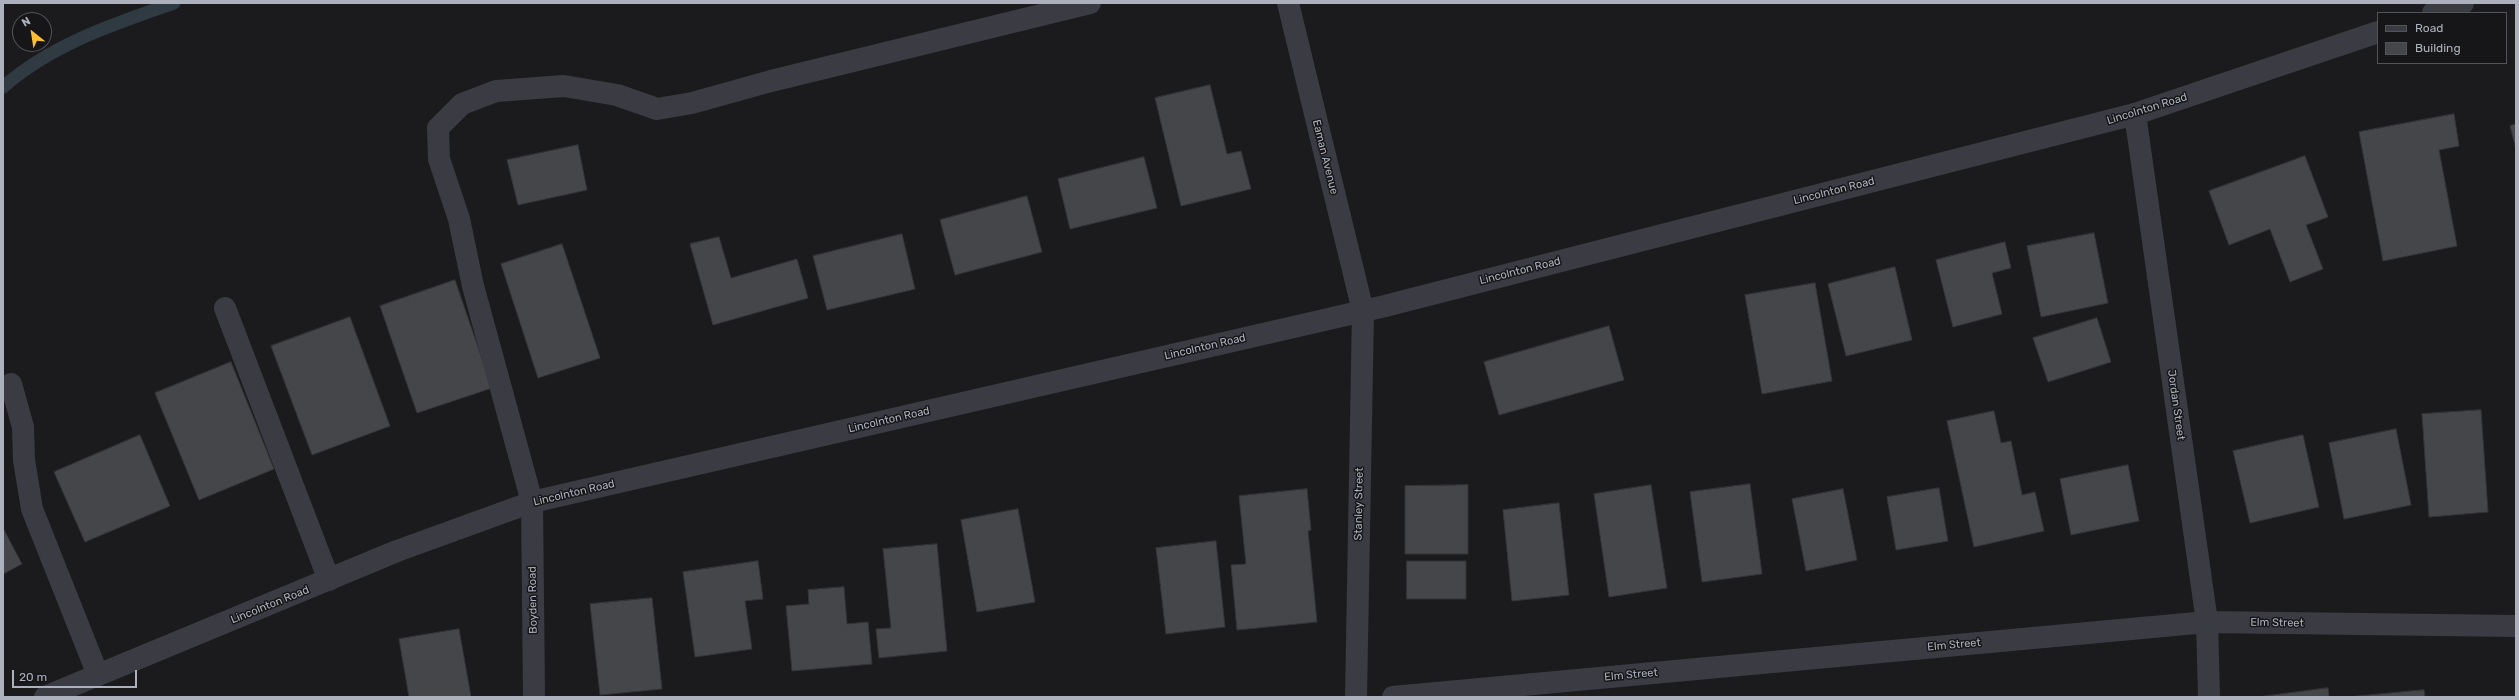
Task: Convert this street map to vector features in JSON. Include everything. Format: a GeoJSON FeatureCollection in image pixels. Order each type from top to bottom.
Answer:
{"type":"FeatureCollection","features":[{"type":"Feature","properties":{"kind":"street","name":"Boyden Road"},"geometry":{"type":"LineString","coordinates":[[534,697],[532,502],[473,286],[459,219],[439,159],[438,128],[462,104],[496,91],[564,86],[617,95],[657,109],[692,103],[770,81],[1090,3]]}},
{"type":"Feature","properties":{"kind":"street","name":"Eaman Avenue"},"geometry":{"type":"LineString","coordinates":[[1288,3],[1363,311]]}},
{"type":"Feature","properties":{"kind":"street"},"geometry":{"type":"LineString","coordinates":[[2436,12],[2463,3]]}},
{"type":"Feature","properties":{"kind":"street","name":"Lincolnton Road"},"geometry":{"type":"LineString","coordinates":[[45,697],[397,551],[532,502],[1363,311],[2135,114],[2377,32]]}},
{"type":"Feature","properties":{"kind":"street","name":"Jordan Street"},"geometry":{"type":"LineString","coordinates":[[2135,114],[2207,622],[2209,697]]}},
{"type":"Feature","properties":{"kind":"street"},"geometry":{"type":"LineString","coordinates":[[225,308],[329,580]]}},
{"type":"Feature","properties":{"kind":"street","name":"Stanley Street"},"geometry":{"type":"LineString","coordinates":[[1356,697],[1363,311]]}},
{"type":"Feature","properties":{"kind":"street"},"geometry":{"type":"LineString","coordinates":[[11,384],[23,427],[24,460],[32,509],[98,675]]}},
{"type":"Feature","properties":{"kind":"street","name":"Elm Street"},"geometry":{"type":"LineString","coordinates":[[1393,697],[2207,622],[2516,626]]}},
{"type":"Feature","properties":{"kind":"building"},"geometry":{"type":"Polygon","coordinates":[[[1210,85],[1227,154],[1241,151],[1251,189],[1181,206],[1155,98],[1210,85]]]}},
{"type":"Feature","properties":{"kind":"building"},"geometry":{"type":"Polygon","coordinates":[[[2454,114],[2459,146],[2439,150],[2457,246],[2383,261],[2359,132],[2454,114]]]}},
{"type":"Feature","properties":{"kind":"building"},"geometry":{"type":"Polygon","coordinates":[[[2516,124],[2516,149],[2510,126],[2516,124]]]}},
{"type":"Feature","properties":{"kind":"building"},"geometry":{"type":"Polygon","coordinates":[[[578,145],[587,190],[518,205],[507,160],[578,145]]]}},
{"type":"Feature","properties":{"kind":"building"},"geometry":{"type":"Polygon","coordinates":[[[2305,156],[2328,217],[2306,225],[2323,269],[2290,282],[2270,229],[2229,245],[2209,191],[2305,156]]]}},
{"type":"Feature","properties":{"kind":"building"},"geometry":{"type":"Polygon","coordinates":[[[1144,157],[1157,208],[1070,229],[1058,179],[1144,157]]]}},
{"type":"Feature","properties":{"kind":"building"},"geometry":{"type":"Polygon","coordinates":[[[1027,196],[1042,252],[955,275],[940,220],[1027,196]]]}},
{"type":"Feature","properties":{"kind":"building"},"geometry":{"type":"Polygon","coordinates":[[[2094,233],[2108,303],[2041,317],[2027,246],[2094,233]]]}},
{"type":"Feature","properties":{"kind":"building"},"geometry":{"type":"Polygon","coordinates":[[[902,234],[915,289],[827,310],[813,256],[902,234]]]}},
{"type":"Feature","properties":{"kind":"building"},"geometry":{"type":"Polygon","coordinates":[[[719,237],[731,278],[797,259],[808,298],[713,325],[690,244],[719,237]]]}},
{"type":"Feature","properties":{"kind":"building"},"geometry":{"type":"Polygon","coordinates":[[[2005,242],[2011,268],[1992,273],[2002,314],[1953,327],[1936,260],[2005,242]]]}},
{"type":"Feature","properties":{"kind":"building"},"geometry":{"type":"Polygon","coordinates":[[[562,244],[600,358],[538,378],[501,264],[562,244]]]}},
{"type":"Feature","properties":{"kind":"building"},"geometry":{"type":"Polygon","coordinates":[[[1895,267],[1912,340],[1846,356],[1828,284],[1895,267]]]}},
{"type":"Feature","properties":{"kind":"building"},"geometry":{"type":"Polygon","coordinates":[[[455,280],[492,388],[417,413],[380,306],[455,280]]]}},
{"type":"Feature","properties":{"kind":"building"},"geometry":{"type":"Polygon","coordinates":[[[1815,283],[1832,381],[1762,394],[1745,295],[1815,283]]]}},
{"type":"Feature","properties":{"kind":"building"},"geometry":{"type":"Polygon","coordinates":[[[350,317],[390,426],[312,455],[271,346],[350,317]]]}},
{"type":"Feature","properties":{"kind":"building"},"geometry":{"type":"Polygon","coordinates":[[[2097,318],[2111,362],[2048,382],[2033,338],[2097,318]]]}},
{"type":"Feature","properties":{"kind":"building"},"geometry":{"type":"Polygon","coordinates":[[[1609,326],[1624,380],[1499,415],[1484,362],[1609,326]]]}},
{"type":"Feature","properties":{"kind":"building"},"geometry":{"type":"Polygon","coordinates":[[[231,362],[274,469],[199,500],[155,393],[231,362]]]}},
{"type":"Feature","properties":{"kind":"building"},"geometry":{"type":"Polygon","coordinates":[[[2481,410],[2488,512],[2429,517],[2422,414],[2481,410]]]}},
{"type":"Feature","properties":{"kind":"building"},"geometry":{"type":"Polygon","coordinates":[[[1994,411],[2001,443],[2011,441],[2022,495],[2035,492],[2044,531],[1974,547],[1947,421],[1994,411]]]}},
{"type":"Feature","properties":{"kind":"building"},"geometry":{"type":"Polygon","coordinates":[[[2396,429],[2411,505],[2344,519],[2329,443],[2396,429]]]}},
{"type":"Feature","properties":{"kind":"building"},"geometry":{"type":"Polygon","coordinates":[[[140,435],[170,506],[85,542],[54,472],[140,435]]]}},
{"type":"Feature","properties":{"kind":"building"},"geometry":{"type":"Polygon","coordinates":[[[2303,435],[2319,507],[2250,523],[2233,451],[2303,435]]]}},
{"type":"Feature","properties":{"kind":"building"},"geometry":{"type":"Polygon","coordinates":[[[2128,465],[2139,521],[2071,535],[2060,479],[2128,465]]]}},
{"type":"Feature","properties":{"kind":"building"},"geometry":{"type":"Polygon","coordinates":[[[1750,484],[1762,574],[1702,582],[1690,492],[1750,484]]]}},
{"type":"Feature","properties":{"kind":"building"},"geometry":{"type":"Polygon","coordinates":[[[1468,485],[1468,554],[1405,554],[1405,486],[1468,485]]]}},
{"type":"Feature","properties":{"kind":"building"},"geometry":{"type":"Polygon","coordinates":[[[1651,485],[1667,588],[1609,597],[1594,494],[1651,485]]]}},
{"type":"Feature","properties":{"kind":"building"},"geometry":{"type":"Polygon","coordinates":[[[1939,488],[1948,541],[1896,550],[1887,497],[1939,488]]]}},
{"type":"Feature","properties":{"kind":"building"},"geometry":{"type":"Polygon","coordinates":[[[1307,489],[1311,530],[1308,531],[1317,622],[1237,630],[1231,565],[1246,564],[1239,496],[1307,489]]]}},
{"type":"Feature","properties":{"kind":"building"},"geometry":{"type":"Polygon","coordinates":[[[1843,489],[1857,560],[1806,571],[1792,499],[1843,489]]]}},
{"type":"Feature","properties":{"kind":"building"},"geometry":{"type":"Polygon","coordinates":[[[1559,503],[1569,595],[1512,601],[1503,510],[1559,503]]]}},
{"type":"Feature","properties":{"kind":"building"},"geometry":{"type":"Polygon","coordinates":[[[1018,509],[1035,602],[977,612],[961,520],[1018,509]]]}},
{"type":"Feature","properties":{"kind":"building"},"geometry":{"type":"Polygon","coordinates":[[[3,528],[22,564],[3,574],[3,528]]]}},
{"type":"Feature","properties":{"kind":"building"},"geometry":{"type":"Polygon","coordinates":[[[1216,541],[1225,627],[1166,634],[1156,548],[1216,541]]]}},
{"type":"Feature","properties":{"kind":"building"},"geometry":{"type":"Polygon","coordinates":[[[937,544],[947,651],[879,658],[876,629],[891,628],[883,549],[937,544]]]}},
{"type":"Feature","properties":{"kind":"building"},"geometry":{"type":"Polygon","coordinates":[[[758,561],[763,599],[745,601],[752,649],[695,657],[683,572],[758,561]]]}},
{"type":"Feature","properties":{"kind":"building"},"geometry":{"type":"Polygon","coordinates":[[[1407,561],[1466,561],[1466,599],[1407,599],[1407,561]]]}},
{"type":"Feature","properties":{"kind":"building"},"geometry":{"type":"Polygon","coordinates":[[[844,587],[847,624],[868,622],[872,664],[792,671],[786,606],[809,604],[808,590],[844,587]]]}},
{"type":"Feature","properties":{"kind":"building"},"geometry":{"type":"Polygon","coordinates":[[[652,598],[662,689],[600,695],[590,604],[652,598]]]}},
{"type":"Feature","properties":{"kind":"building"},"geometry":{"type":"Polygon","coordinates":[[[459,629],[471,697],[409,697],[399,639],[459,629]]]}},
{"type":"Feature","properties":{"kind":"building"},"geometry":{"type":"Polygon","coordinates":[[[2328,688],[2329,697],[2258,697],[2328,688]]]}},
{"type":"Feature","properties":{"kind":"building"},"geometry":{"type":"Polygon","coordinates":[[[2424,690],[2425,697],[2348,697],[2424,690]]]}},
{"type":"Feature","properties":{"kind":"waterway"},"geometry":{"type":"LineString","coordinates":[[3,87],[22,72],[63,47],[106,27],[174,3]]}}]}
